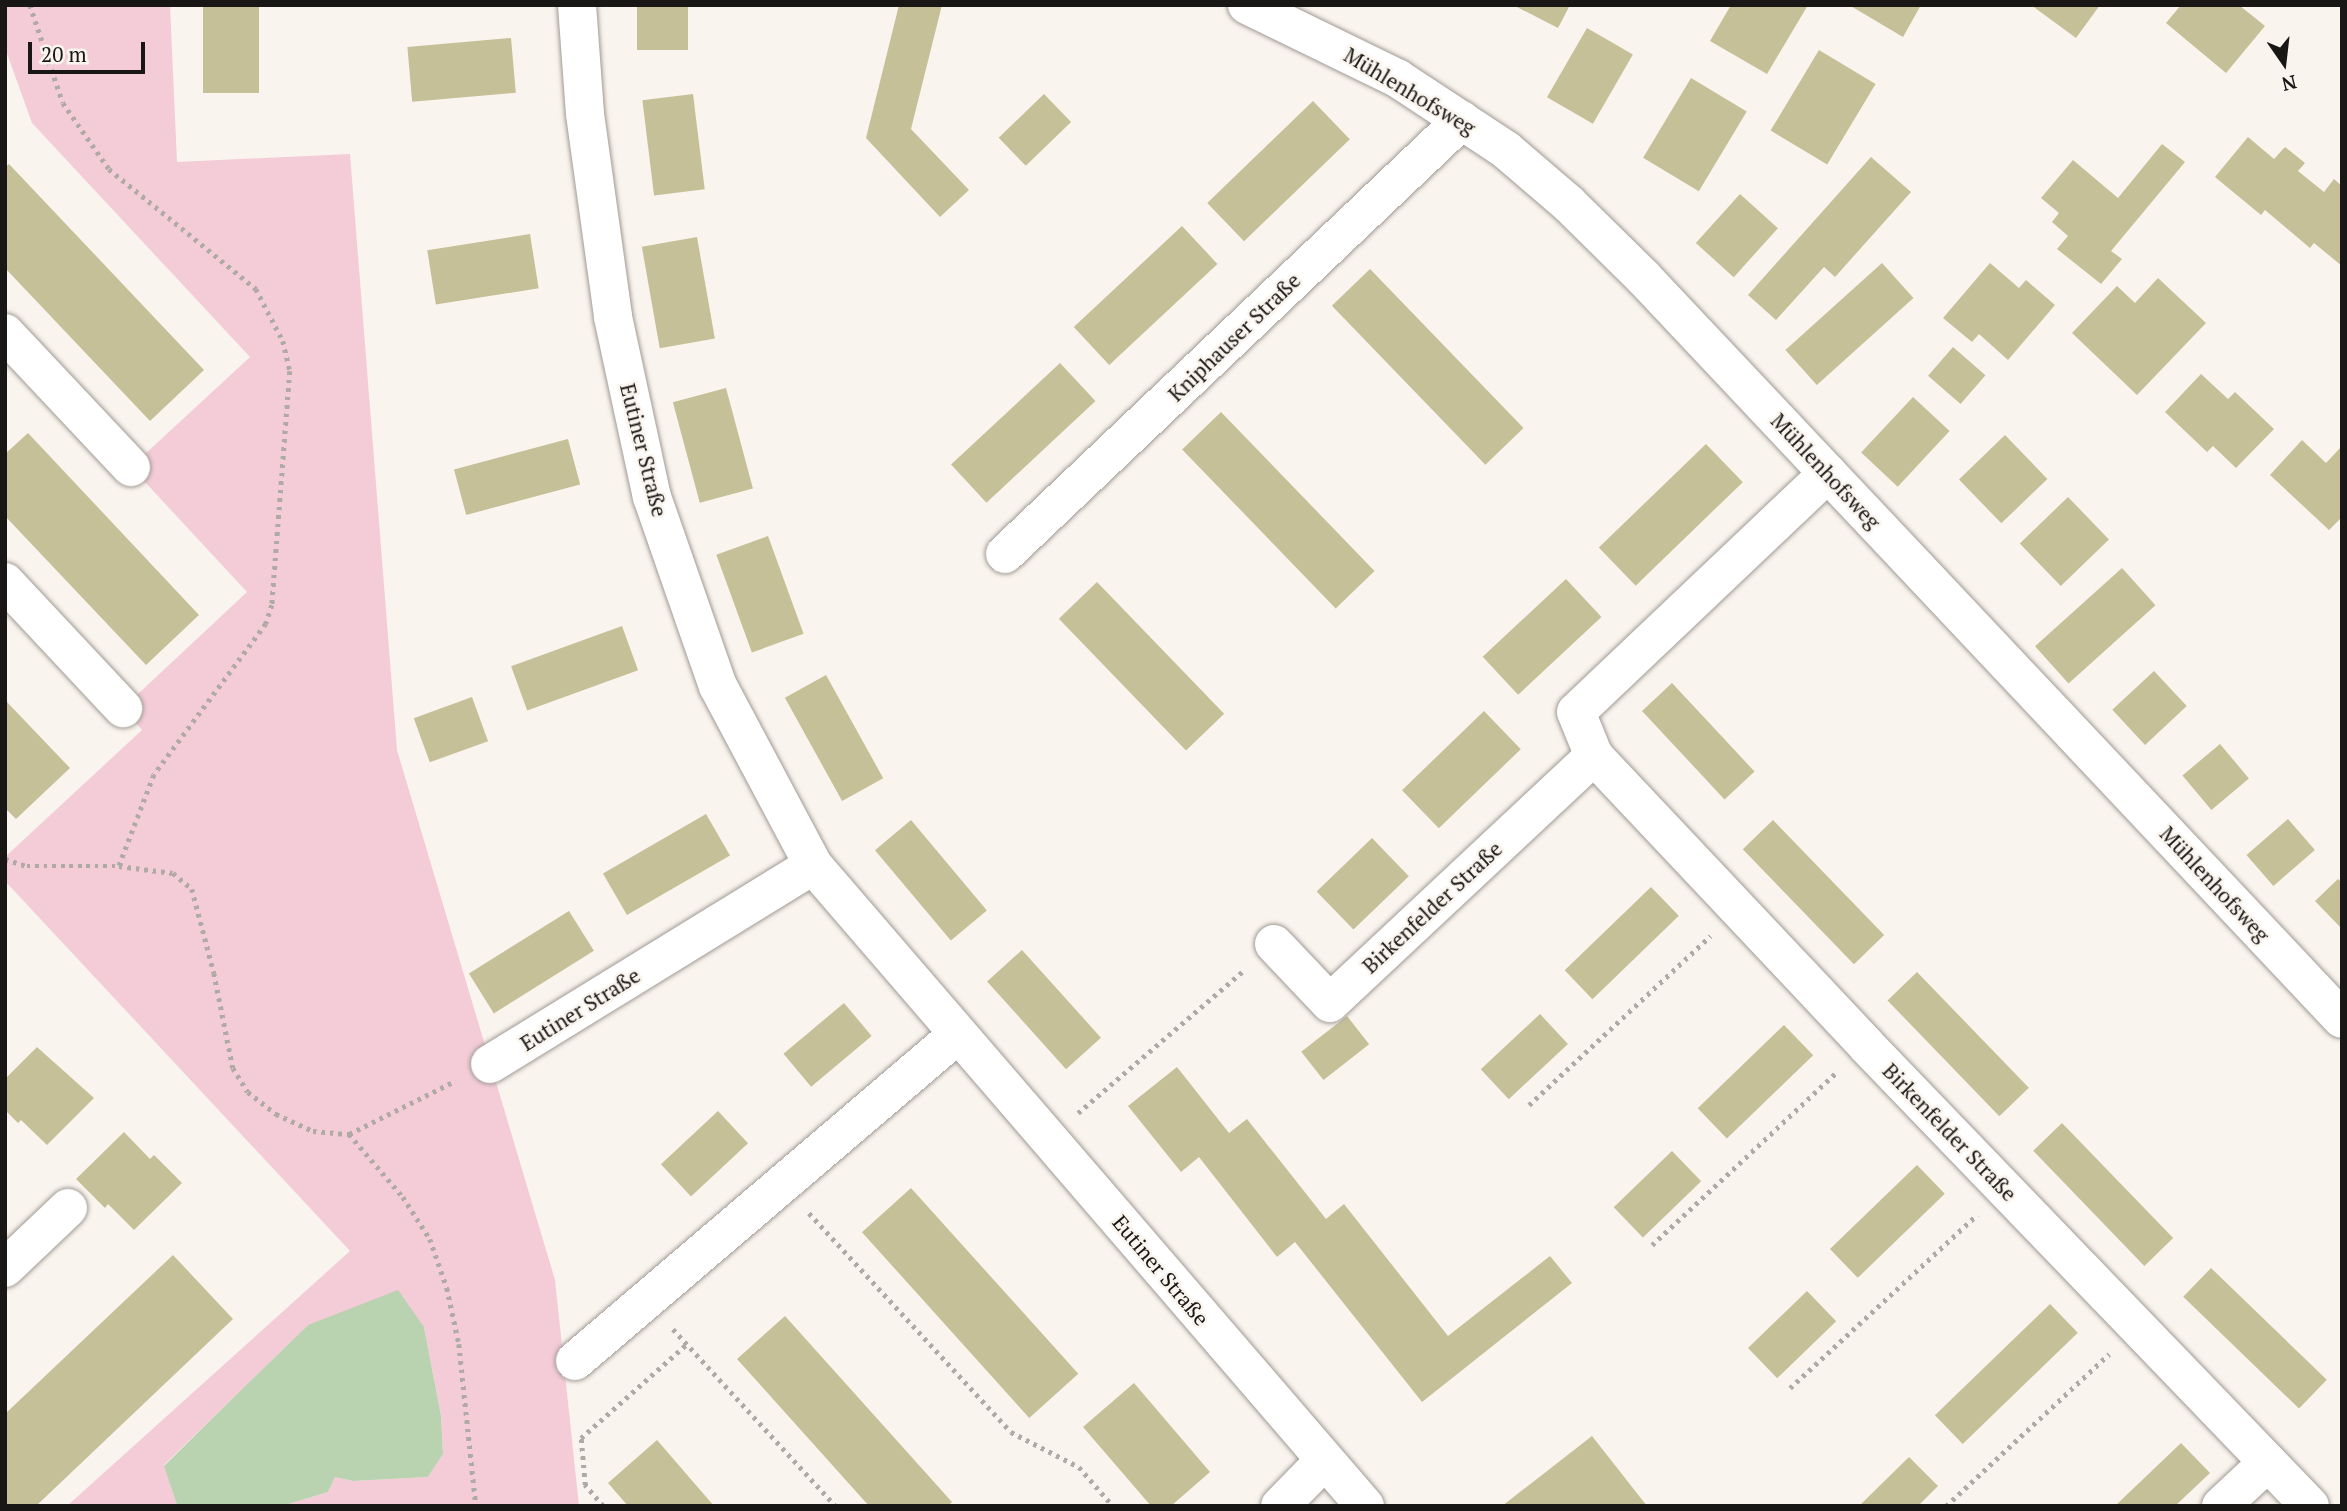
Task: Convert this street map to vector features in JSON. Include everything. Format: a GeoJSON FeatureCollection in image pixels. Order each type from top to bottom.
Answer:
{"type":"FeatureCollection","features":[{"type":"Feature","properties":{"kind":"street","name":"Eutiner Straße"},"geometry":{"type":"LineString","coordinates":[[577,5],[585,114],[613,317],[652,497],[718,686],[813,865],[1365,1506]]}},
{"type":"Feature","properties":{"kind":"street","name":"Mühlenhofsweg"},"geometry":{"type":"LineString","coordinates":[[1247,5],[1397,78],[1506,150],[1569,204],[1643,277],[2342,1018]]}},
{"type":"Feature","properties":{"kind":"street","name":"Kniphauser Straße"},"geometry":{"type":"LineString","coordinates":[[1005,554],[1462,120]]}},
{"type":"Feature","properties":{"kind":"street"},"geometry":{"type":"LineString","coordinates":[[5,333],[131,467]]}},
{"type":"Feature","properties":{"kind":"street","name":"Birkenfelder Straße"},"geometry":{"type":"LineString","coordinates":[[1828,473],[1576,712],[1594,755],[1866,1045],[2310,1506]]}},
{"type":"Feature","properties":{"kind":"street"},"geometry":{"type":"LineString","coordinates":[[5,582],[122,708]]}},
{"type":"Feature","properties":{"kind":"street","name":"Birkenfelder Straße"},"geometry":{"type":"LineString","coordinates":[[1274,944],[1330,1003],[1594,755]]}},
{"type":"Feature","properties":{"kind":"street","name":"Eutiner Straße"},"geometry":{"type":"LineString","coordinates":[[490,1064],[813,865]]}},
{"type":"Feature","properties":{"kind":"street"},"geometry":{"type":"LineString","coordinates":[[575,1361],[957,1035]]}},
{"type":"Feature","properties":{"kind":"street"},"geometry":{"type":"LineString","coordinates":[[5,1268],[68,1208]]}},
{"type":"Feature","properties":{"kind":"street"},"geometry":{"type":"LineString","coordinates":[[1280,1506],[1324,1461]]}},
{"type":"Feature","properties":{"kind":"street"},"geometry":{"type":"LineString","coordinates":[[2221,1506],[2268,1462]]}},
{"type":"Feature","properties":{"kind":"path"},"geometry":{"type":"LineString","coordinates":[[30,5],[63,103],[109,169],[256,289],[282,341],[290,371],[272,605],[266,624],[153,775],[119,866]]}},
{"type":"Feature","properties":{"kind":"path"},"geometry":{"type":"LineString","coordinates":[[5,859],[27,866],[119,866],[173,873],[192,890],[214,973],[233,1068],[248,1092],[276,1114],[313,1131],[349,1134],[490,1064]]}},
{"type":"Feature","properties":{"kind":"path"},"geometry":{"type":"LineString","coordinates":[[1529,1105],[1738,910]]}},
{"type":"Feature","properties":{"kind":"path"},"geometry":{"type":"LineString","coordinates":[[1049,1138],[1274,944]]}},
{"type":"Feature","properties":{"kind":"path"},"geometry":{"type":"LineString","coordinates":[[1652,1245],[1866,1045]]}},
{"type":"Feature","properties":{"kind":"path"},"geometry":{"type":"LineString","coordinates":[[349,1134],[403,1197],[430,1239],[447,1288],[459,1344],[477,1506]]}},
{"type":"Feature","properties":{"kind":"path"},"geometry":{"type":"LineString","coordinates":[[782,1184],[1011,1432],[1079,1467],[1113,1506]]}},
{"type":"Feature","properties":{"kind":"path"},"geometry":{"type":"LineString","coordinates":[[1790,1388],[2005,1189]]}},
{"type":"Feature","properties":{"kind":"path"},"geometry":{"type":"LineString","coordinates":[[647,1300],[836,1506]]}},
{"type":"Feature","properties":{"kind":"path"},"geometry":{"type":"LineString","coordinates":[[1945,1506],[2139,1326]]}},
{"type":"Feature","properties":{"kind":"path"},"geometry":{"type":"LineString","coordinates":[[603,1506],[585,1485],[580,1438],[687,1344]]}},
{"type":"Feature","properties":{"kind":"shaded area"},"geometry":{"type":"Polygon","coordinates":[[[5,5],[170,5],[177,162],[350,154],[397,750],[555,1280],[579,1506],[282,1506],[328,1492],[335,1477],[353,1481],[428,1477],[443,1454],[441,1416],[424,1327],[308,1325],[164,1465],[177,1505],[184,1506],[67,1506],[350,1251],[5,881],[5,857],[142,730],[123,708],[247,592],[131,467],[250,357],[32,123],[5,48],[5,5]]]}},
{"type":"Feature","properties":{"kind":"shaded area"},"geometry":{"type":"Polygon","coordinates":[[[398,1290],[424,1327],[441,1416],[443,1454],[428,1477],[353,1481],[335,1477],[328,1492],[282,1506],[177,1505],[164,1466],[239,1392],[308,1325],[398,1290]]]}},
{"type":"Feature","properties":{"kind":"building"},"geometry":{"type":"Polygon","coordinates":[[[203,5],[259,5],[259,93],[203,93],[203,5]]]}},
{"type":"Feature","properties":{"kind":"building"},"geometry":{"type":"Polygon","coordinates":[[[637,5],[688,5],[688,50],[637,50],[637,5]]]}},
{"type":"Feature","properties":{"kind":"building"},"geometry":{"type":"Polygon","coordinates":[[[899,5],[942,5],[911,129],[969,190],[940,217],[866,138],[899,5]]]}},
{"type":"Feature","properties":{"kind":"building"},"geometry":{"type":"Polygon","coordinates":[[[1513,5],[1570,5],[1558,28],[1513,5]]]}},
{"type":"Feature","properties":{"kind":"building"},"geometry":{"type":"Polygon","coordinates":[[[1731,5],[1808,5],[1767,74],[1710,41],[1731,5]]]}},
{"type":"Feature","properties":{"kind":"building"},"geometry":{"type":"Polygon","coordinates":[[[1849,5],[1921,5],[1903,37],[1849,5]]]}},
{"type":"Feature","properties":{"kind":"building"},"geometry":{"type":"Polygon","coordinates":[[[2031,5],[2100,5],[2076,38],[2031,5]]]}},
{"type":"Feature","properties":{"kind":"building"},"geometry":{"type":"Polygon","coordinates":[[[2181,5],[2239,5],[2265,26],[2226,73],[2166,23],[2181,5]]]}},
{"type":"Feature","properties":{"kind":"building"},"geometry":{"type":"Polygon","coordinates":[[[1587,28],[1633,54],[1593,124],[1547,97],[1587,28]]]}},
{"type":"Feature","properties":{"kind":"building"},"geometry":{"type":"Polygon","coordinates":[[[511,38],[516,93],[412,102],[407,47],[511,38]]]}},
{"type":"Feature","properties":{"kind":"building"},"geometry":{"type":"Polygon","coordinates":[[[1819,50],[1876,84],[1827,165],[1771,131],[1819,50]]]}},
{"type":"Feature","properties":{"kind":"building"},"geometry":{"type":"Polygon","coordinates":[[[1691,78],[1747,111],[1699,191],[1643,158],[1691,78]]]}},
{"type":"Feature","properties":{"kind":"building"},"geometry":{"type":"Polygon","coordinates":[[[693,94],[705,189],[654,195],[642,100],[693,94]]]}},
{"type":"Feature","properties":{"kind":"building"},"geometry":{"type":"Polygon","coordinates":[[[1044,94],[1071,122],[1026,166],[999,138],[1044,94]]]}},
{"type":"Feature","properties":{"kind":"building"},"geometry":{"type":"Polygon","coordinates":[[[1313,101],[1350,139],[1244,241],[1207,203],[1313,101]]]}},
{"type":"Feature","properties":{"kind":"building"},"geometry":{"type":"Polygon","coordinates":[[[2248,137],[2274,159],[2285,147],[2305,163],[2298,171],[2324,192],[2334,179],[2342,186],[2342,266],[2314,243],[2310,248],[2265,210],[2261,215],[2215,177],[2248,137]]]}},
{"type":"Feature","properties":{"kind":"building"},"geometry":{"type":"Polygon","coordinates":[[[2162,144],[2185,162],[2111,251],[2122,259],[2101,284],[2057,249],[2068,236],[2052,222],[2059,213],[2041,198],[2073,160],[2118,198],[2162,144]]]}},
{"type":"Feature","properties":{"kind":"building"},"geometry":{"type":"Polygon","coordinates":[[[1871,157],[1911,192],[1835,277],[1824,267],[1776,320],[1748,295],[1871,157]]]}},
{"type":"Feature","properties":{"kind":"building"},"geometry":{"type":"Polygon","coordinates":[[[9,164],[204,370],[150,421],[5,268],[5,168],[9,164]]]}},
{"type":"Feature","properties":{"kind":"building"},"geometry":{"type":"Polygon","coordinates":[[[1740,194],[1778,228],[1734,277],[1696,243],[1740,194]]]}},
{"type":"Feature","properties":{"kind":"building"},"geometry":{"type":"Polygon","coordinates":[[[1182,226],[1217,264],[1109,365],[1074,327],[1182,226]]]}},
{"type":"Feature","properties":{"kind":"building"},"geometry":{"type":"Polygon","coordinates":[[[530,234],[539,288],[436,305],[427,250],[530,234]]]}},
{"type":"Feature","properties":{"kind":"building"},"geometry":{"type":"Polygon","coordinates":[[[697,237],[715,338],[660,348],[642,247],[697,237]]]}},
{"type":"Feature","properties":{"kind":"building"},"geometry":{"type":"Polygon","coordinates":[[[1882,263],[1913,298],[1817,385],[1785,350],[1882,263]]]}},
{"type":"Feature","properties":{"kind":"building"},"geometry":{"type":"Polygon","coordinates":[[[1990,263],[2019,288],[2026,280],[2055,305],[2008,360],[1979,334],[1972,342],[1943,318],[1990,263]]]}},
{"type":"Feature","properties":{"kind":"building"},"geometry":{"type":"Polygon","coordinates":[[[1370,269],[1524,428],[1485,465],[1332,306],[1370,269]]]}},
{"type":"Feature","properties":{"kind":"building"},"geometry":{"type":"Polygon","coordinates":[[[2158,278],[2206,323],[2137,395],[2072,333],[2117,286],[2135,303],[2158,278]]]}},
{"type":"Feature","properties":{"kind":"building"},"geometry":{"type":"Polygon","coordinates":[[[1953,347],[1985,375],[1961,404],[1928,376],[1953,347]]]}},
{"type":"Feature","properties":{"kind":"building"},"geometry":{"type":"Polygon","coordinates":[[[1060,363],[1095,401],[986,503],[951,465],[1060,363]]]}},
{"type":"Feature","properties":{"kind":"building"},"geometry":{"type":"Polygon","coordinates":[[[2201,374],[2228,399],[2235,392],[2274,429],[2236,468],[2213,446],[2207,452],[2165,412],[2201,374]]]}},
{"type":"Feature","properties":{"kind":"building"},"geometry":{"type":"Polygon","coordinates":[[[726,388],[753,488],[700,503],[673,402],[726,388]]]}},
{"type":"Feature","properties":{"kind":"building"},"geometry":{"type":"Polygon","coordinates":[[[1913,397],[1950,431],[1898,487],[1861,453],[1913,397]]]}},
{"type":"Feature","properties":{"kind":"building"},"geometry":{"type":"Polygon","coordinates":[[[1221,412],[1375,571],[1336,608],[1182,450],[1221,412]]]}},
{"type":"Feature","properties":{"kind":"building"},"geometry":{"type":"Polygon","coordinates":[[[28,433],[199,615],[146,665],[5,516],[5,454],[28,433]]]}},
{"type":"Feature","properties":{"kind":"building"},"geometry":{"type":"Polygon","coordinates":[[[2005,435],[2047,479],[2001,523],[1959,479],[2005,435]]]}},
{"type":"Feature","properties":{"kind":"building"},"geometry":{"type":"Polygon","coordinates":[[[568,439],[580,484],[466,515],[454,470],[568,439]]]}},
{"type":"Feature","properties":{"kind":"building"},"geometry":{"type":"Polygon","coordinates":[[[2302,440],[2326,463],[2342,446],[2342,517],[2329,530],[2270,475],[2302,440]]]}},
{"type":"Feature","properties":{"kind":"building"},"geometry":{"type":"Polygon","coordinates":[[[1706,444],[1743,482],[1636,586],[1599,548],[1706,444]]]}},
{"type":"Feature","properties":{"kind":"building"},"geometry":{"type":"Polygon","coordinates":[[[2068,497],[2109,539],[2061,586],[2020,544],[2068,497]]]}},
{"type":"Feature","properties":{"kind":"building"},"geometry":{"type":"Polygon","coordinates":[[[768,536],[804,634],[752,653],[716,555],[768,536]]]}},
{"type":"Feature","properties":{"kind":"building"},"geometry":{"type":"Polygon","coordinates":[[[2122,568],[2155,605],[2069,683],[2035,646],[2122,568]]]}},
{"type":"Feature","properties":{"kind":"building"},"geometry":{"type":"Polygon","coordinates":[[[1566,579],[1601,617],[1518,695],[1483,657],[1566,579]]]}},
{"type":"Feature","properties":{"kind":"building"},"geometry":{"type":"Polygon","coordinates":[[[1097,582],[1224,714],[1186,750],[1059,619],[1097,582]]]}},
{"type":"Feature","properties":{"kind":"building"},"geometry":{"type":"Polygon","coordinates":[[[622,626],[638,670],[527,711],[511,666],[622,626]]]}},
{"type":"Feature","properties":{"kind":"building"},"geometry":{"type":"Polygon","coordinates":[[[2154,671],[2187,706],[2145,745],[2112,710],[2154,671]]]}},
{"type":"Feature","properties":{"kind":"building"},"geometry":{"type":"Polygon","coordinates":[[[826,675],[883,778],[842,801],[785,698],[826,675]]]}},
{"type":"Feature","properties":{"kind":"building"},"geometry":{"type":"Polygon","coordinates":[[[1672,683],[1755,771],[1725,799],[1642,711],[1672,683]]]}},
{"type":"Feature","properties":{"kind":"building"},"geometry":{"type":"Polygon","coordinates":[[[472,697],[488,741],[430,762],[414,718],[472,697]]]}},
{"type":"Feature","properties":{"kind":"building"},"geometry":{"type":"Polygon","coordinates":[[[5,700],[70,768],[16,819],[5,808],[5,700]]]}},
{"type":"Feature","properties":{"kind":"building"},"geometry":{"type":"Polygon","coordinates":[[[1484,711],[1521,749],[1439,828],[1402,790],[1484,711]]]}},
{"type":"Feature","properties":{"kind":"building"},"geometry":{"type":"Polygon","coordinates":[[[2220,744],[2249,778],[2211,810],[2182,775],[2220,744]]]}},
{"type":"Feature","properties":{"kind":"building"},"geometry":{"type":"Polygon","coordinates":[[[706,814],[730,856],[627,915],[603,874],[706,814]]]}},
{"type":"Feature","properties":{"kind":"building"},"geometry":{"type":"Polygon","coordinates":[[[2288,819],[2315,850],[2273,886],[2246,855],[2288,819]]]}},
{"type":"Feature","properties":{"kind":"building"},"geometry":{"type":"Polygon","coordinates":[[[911,820],[987,910],[951,941],[875,850],[911,820]]]}},
{"type":"Feature","properties":{"kind":"building"},"geometry":{"type":"Polygon","coordinates":[[[1773,820],[1884,935],[1854,964],[1743,849],[1773,820]]]}},
{"type":"Feature","properties":{"kind":"building"},"geometry":{"type":"Polygon","coordinates":[[[1372,838],[1409,876],[1353,930],[1317,891],[1372,838]]]}},
{"type":"Feature","properties":{"kind":"building"},"geometry":{"type":"Polygon","coordinates":[[[2338,879],[2342,883],[2342,929],[2315,901],[2338,879]]]}},
{"type":"Feature","properties":{"kind":"building"},"geometry":{"type":"Polygon","coordinates":[[[1651,887],[1679,916],[1592,999],[1565,970],[1651,887]]]}},
{"type":"Feature","properties":{"kind":"building"},"geometry":{"type":"Polygon","coordinates":[[[569,911],[594,951],[494,1013],[469,974],[569,911]]]}},
{"type":"Feature","properties":{"kind":"building"},"geometry":{"type":"Polygon","coordinates":[[[1022,950],[1101,1038],[1066,1069],[987,981],[1022,950]]]}},
{"type":"Feature","properties":{"kind":"building"},"geometry":{"type":"Polygon","coordinates":[[[1917,972],[2029,1088],[1999,1116],[1888,1000],[1917,972]]]}},
{"type":"Feature","properties":{"kind":"building"},"geometry":{"type":"Polygon","coordinates":[[[844,1003],[872,1036],[811,1087],[783,1054],[844,1003]]]}},
{"type":"Feature","properties":{"kind":"building"},"geometry":{"type":"Polygon","coordinates":[[[1540,1014],[1568,1044],[1509,1099],[1481,1069],[1540,1014]]]}},
{"type":"Feature","properties":{"kind":"building"},"geometry":{"type":"Polygon","coordinates":[[[1347,1016],[1369,1044],[1323,1080],[1301,1052],[1347,1016]]]}},
{"type":"Feature","properties":{"kind":"building"},"geometry":{"type":"Polygon","coordinates":[[[1784,1025],[1813,1055],[1727,1139],[1698,1108],[1784,1025]]]}},
{"type":"Feature","properties":{"kind":"building"},"geometry":{"type":"Polygon","coordinates":[[[37,1047],[94,1098],[47,1145],[21,1120],[18,1123],[5,1110],[5,1079],[37,1047]]]}},
{"type":"Feature","properties":{"kind":"building"},"geometry":{"type":"Polygon","coordinates":[[[1177,1067],[1229,1133],[1247,1119],[1326,1219],[1344,1204],[1448,1336],[1550,1256],[1572,1283],[1422,1402],[1295,1242],[1277,1257],[1199,1157],[1181,1172],[1128,1106],[1177,1067]]]}},
{"type":"Feature","properties":{"kind":"building"},"geometry":{"type":"Polygon","coordinates":[[[718,1111],[748,1143],[691,1196],[661,1164],[718,1111]]]}},
{"type":"Feature","properties":{"kind":"building"},"geometry":{"type":"Polygon","coordinates":[[[2062,1123],[2173,1238],[2144,1266],[2033,1151],[2062,1123]]]}},
{"type":"Feature","properties":{"kind":"building"},"geometry":{"type":"Polygon","coordinates":[[[124,1132],[150,1159],[154,1155],[182,1183],[134,1230],[108,1204],[105,1208],[76,1179],[124,1132]]]}},
{"type":"Feature","properties":{"kind":"building"},"geometry":{"type":"Polygon","coordinates":[[[1672,1151],[1701,1181],[1643,1237],[1614,1207],[1672,1151]]]}},
{"type":"Feature","properties":{"kind":"building"},"geometry":{"type":"Polygon","coordinates":[[[1917,1165],[1945,1194],[1858,1278],[1830,1249],[1917,1165]]]}},
{"type":"Feature","properties":{"kind":"building"},"geometry":{"type":"Polygon","coordinates":[[[911,1188],[1078,1374],[1029,1418],[862,1232],[911,1188]]]}},
{"type":"Feature","properties":{"kind":"building"},"geometry":{"type":"Polygon","coordinates":[[[173,1255],[233,1319],[36,1506],[5,1506],[5,1414],[173,1255]]]}},
{"type":"Feature","properties":{"kind":"building"},"geometry":{"type":"Polygon","coordinates":[[[2211,1268],[2327,1380],[2299,1409],[2183,1297],[2211,1268]]]}},
{"type":"Feature","properties":{"kind":"building"},"geometry":{"type":"Polygon","coordinates":[[[1807,1291],[1836,1321],[1777,1378],[1748,1348],[1807,1291]]]}},
{"type":"Feature","properties":{"kind":"building"},"geometry":{"type":"Polygon","coordinates":[[[2050,1304],[2078,1333],[1963,1444],[1935,1415],[2050,1304]]]}},
{"type":"Feature","properties":{"kind":"building"},"geometry":{"type":"Polygon","coordinates":[[[785,1316],[952,1502],[948,1506],[869,1506],[737,1359],[785,1316]]]}},
{"type":"Feature","properties":{"kind":"building"},"geometry":{"type":"Polygon","coordinates":[[[1134,1383],[1210,1472],[1171,1506],[1151,1506],[1083,1427],[1134,1383]]]}},
{"type":"Feature","properties":{"kind":"building"},"geometry":{"type":"Polygon","coordinates":[[[1592,1436],[1647,1506],[1502,1506],[1592,1436]]]}},
{"type":"Feature","properties":{"kind":"building"},"geometry":{"type":"Polygon","coordinates":[[[657,1440],[714,1506],[628,1506],[608,1483],[657,1440]]]}},
{"type":"Feature","properties":{"kind":"building"},"geometry":{"type":"Polygon","coordinates":[[[2181,1443],[2210,1473],[2175,1506],[2115,1506],[2181,1443]]]}},
{"type":"Feature","properties":{"kind":"building"},"geometry":{"type":"Polygon","coordinates":[[[1909,1457],[1938,1486],[1918,1506],[1859,1506],[1909,1457]]]}}]}
